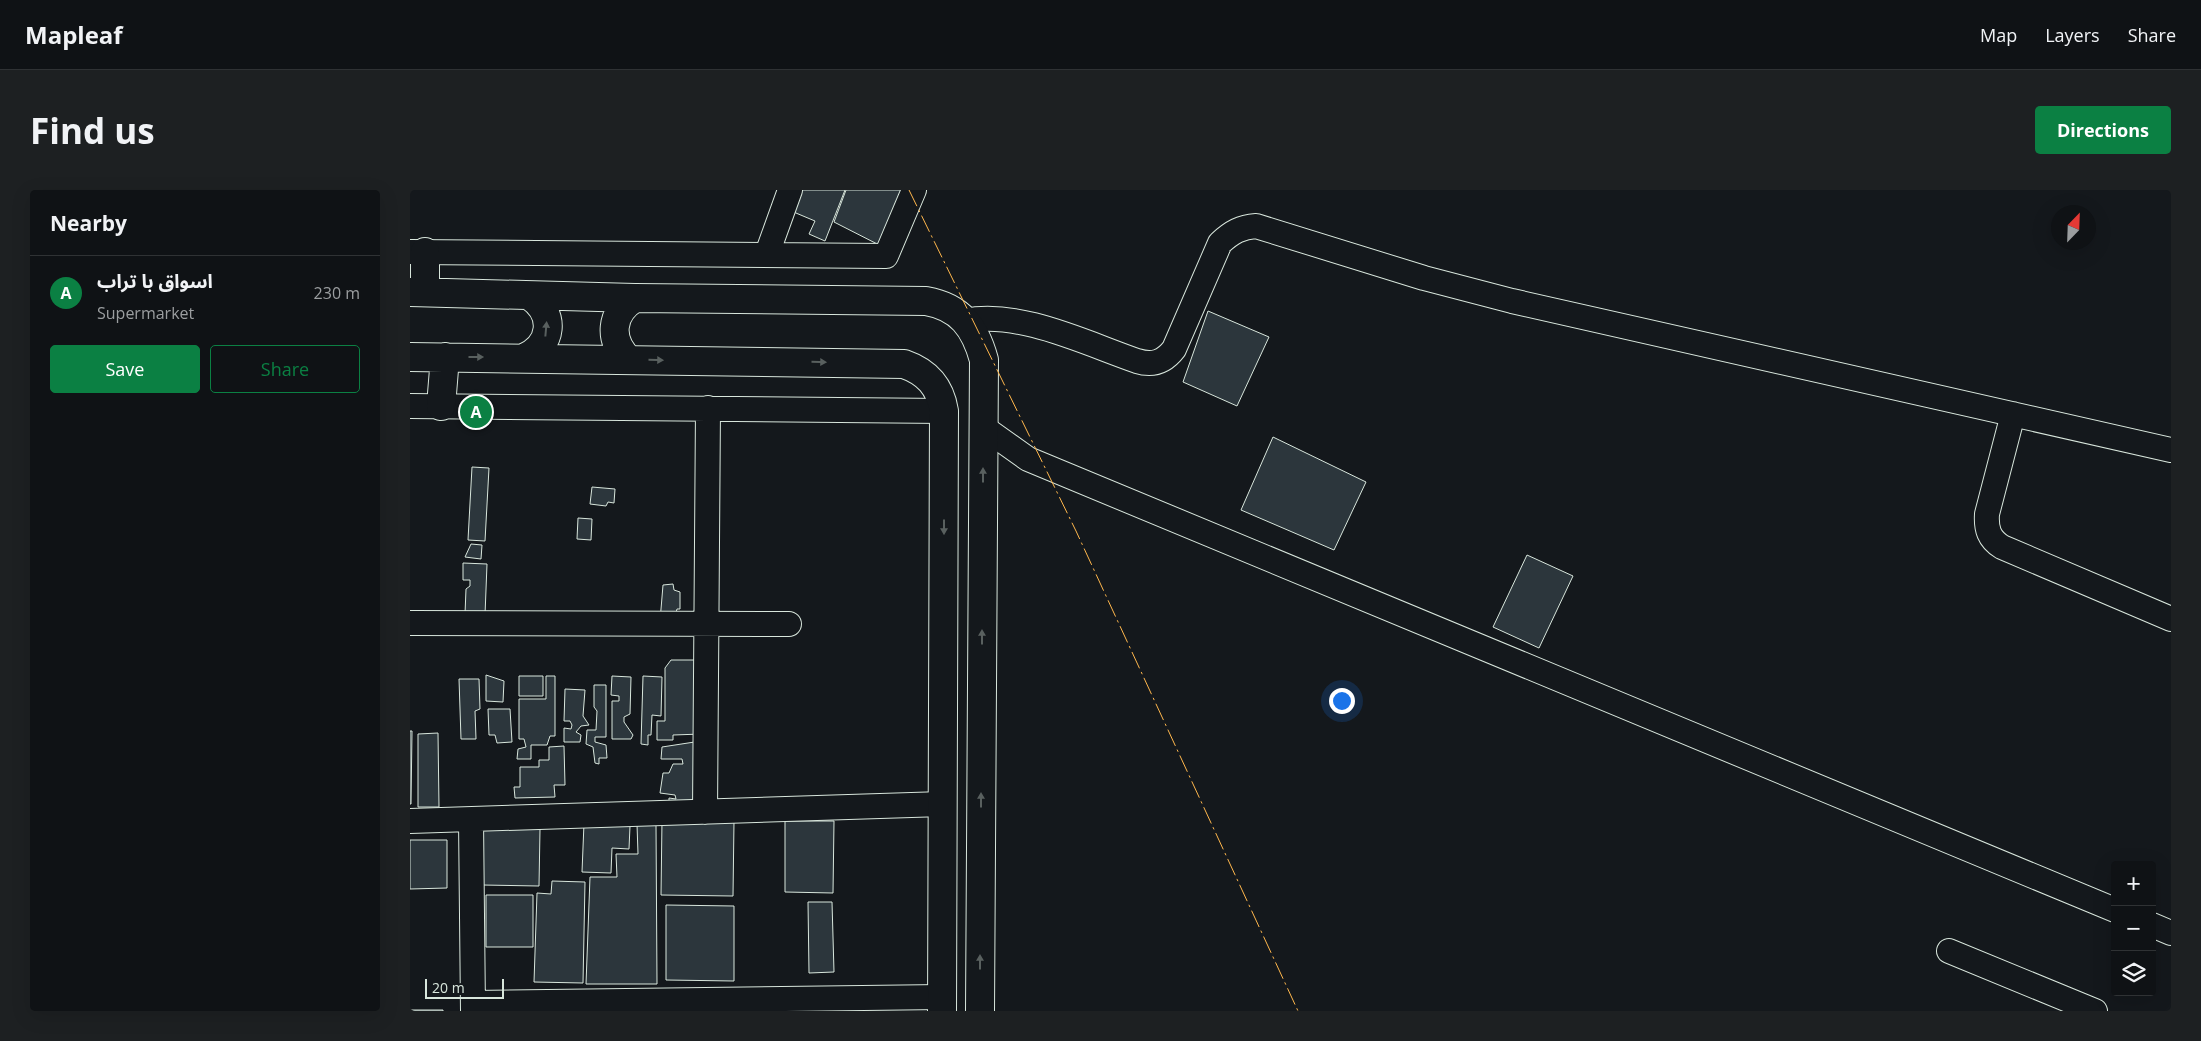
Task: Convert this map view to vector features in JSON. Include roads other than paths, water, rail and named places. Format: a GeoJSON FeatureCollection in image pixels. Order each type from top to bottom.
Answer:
{"type":"FeatureCollection","features":[{"type":"Feature","properties":{"kind":"street"},"geometry":{"type":"LineString","coordinates":[[767,254],[790,190]]}},
{"type":"Feature","properties":{"kind":"street"},"geometry":{"type":"LineString","coordinates":[[914,190],[886,256],[417,252],[417,292],[635,298],[926,301],[943,304],[965,321],[974,332],[984,360],[980,1011]]}},
{"type":"Feature","properties":{"kind":"street"},"geometry":{"type":"LineString","coordinates":[[965,321],[994,317],[1021,321],[1137,361],[1154,363],[1169,356],[1174,348],[1220,243],[1230,233],[1242,227],[1256,226],[1424,278],[1503,299],[2171,450]]}},
{"type":"Feature","properties":{"kind":"street"},"geometry":{"type":"LineString","coordinates":[[524,358],[539,349],[547,333],[548,324],[543,308],[530,296]]}},
{"type":"Feature","properties":{"kind":"street"},"geometry":{"type":"LineString","coordinates":[[629,360],[617,345],[614,327],[621,310],[635,298]]}},
{"type":"Feature","properties":{"kind":"street"},"geometry":{"type":"LineString","coordinates":[[410,357],[904,364],[917,369],[937,386],[942,398],[944,411],[942,1004],[473,1007],[471,820]]}},
{"type":"Feature","properties":{"kind":"street"},"geometry":{"type":"LineString","coordinates":[[440,406],[445,357]]}},
{"type":"Feature","properties":{"kind":"street"},"geometry":{"type":"LineString","coordinates":[[410,406],[944,411]]}},
{"type":"Feature","properties":{"kind":"street"},"geometry":{"type":"LineString","coordinates":[[705,812],[708,408]]}},
{"type":"Feature","properties":{"kind":"street"},"geometry":{"type":"LineString","coordinates":[[2013,414],[1987,514],[1986,524],[1994,542],[2171,619]]}},
{"type":"Feature","properties":{"kind":"street"},"geometry":{"type":"LineString","coordinates":[[984,427],[1028,459],[2111,908]]}},
{"type":"Feature","properties":{"kind":"street"},"geometry":{"type":"LineString","coordinates":[[410,623],[789,624]]}},
{"type":"Feature","properties":{"kind":"street"},"geometry":{"type":"LineString","coordinates":[[410,821],[943,804]]}},
{"type":"Feature","properties":{"kind":"street"},"geometry":{"type":"LineString","coordinates":[[2156,927],[2171,933]]}},
{"type":"Feature","properties":{"kind":"street"},"geometry":{"type":"LineString","coordinates":[[1949,951],[2095,1011]]}},
{"type":"Feature","properties":{"kind":"place","name":"اسواق با تراب"},"geometry":{"type":"Point","coordinates":[476,412]}}]}
